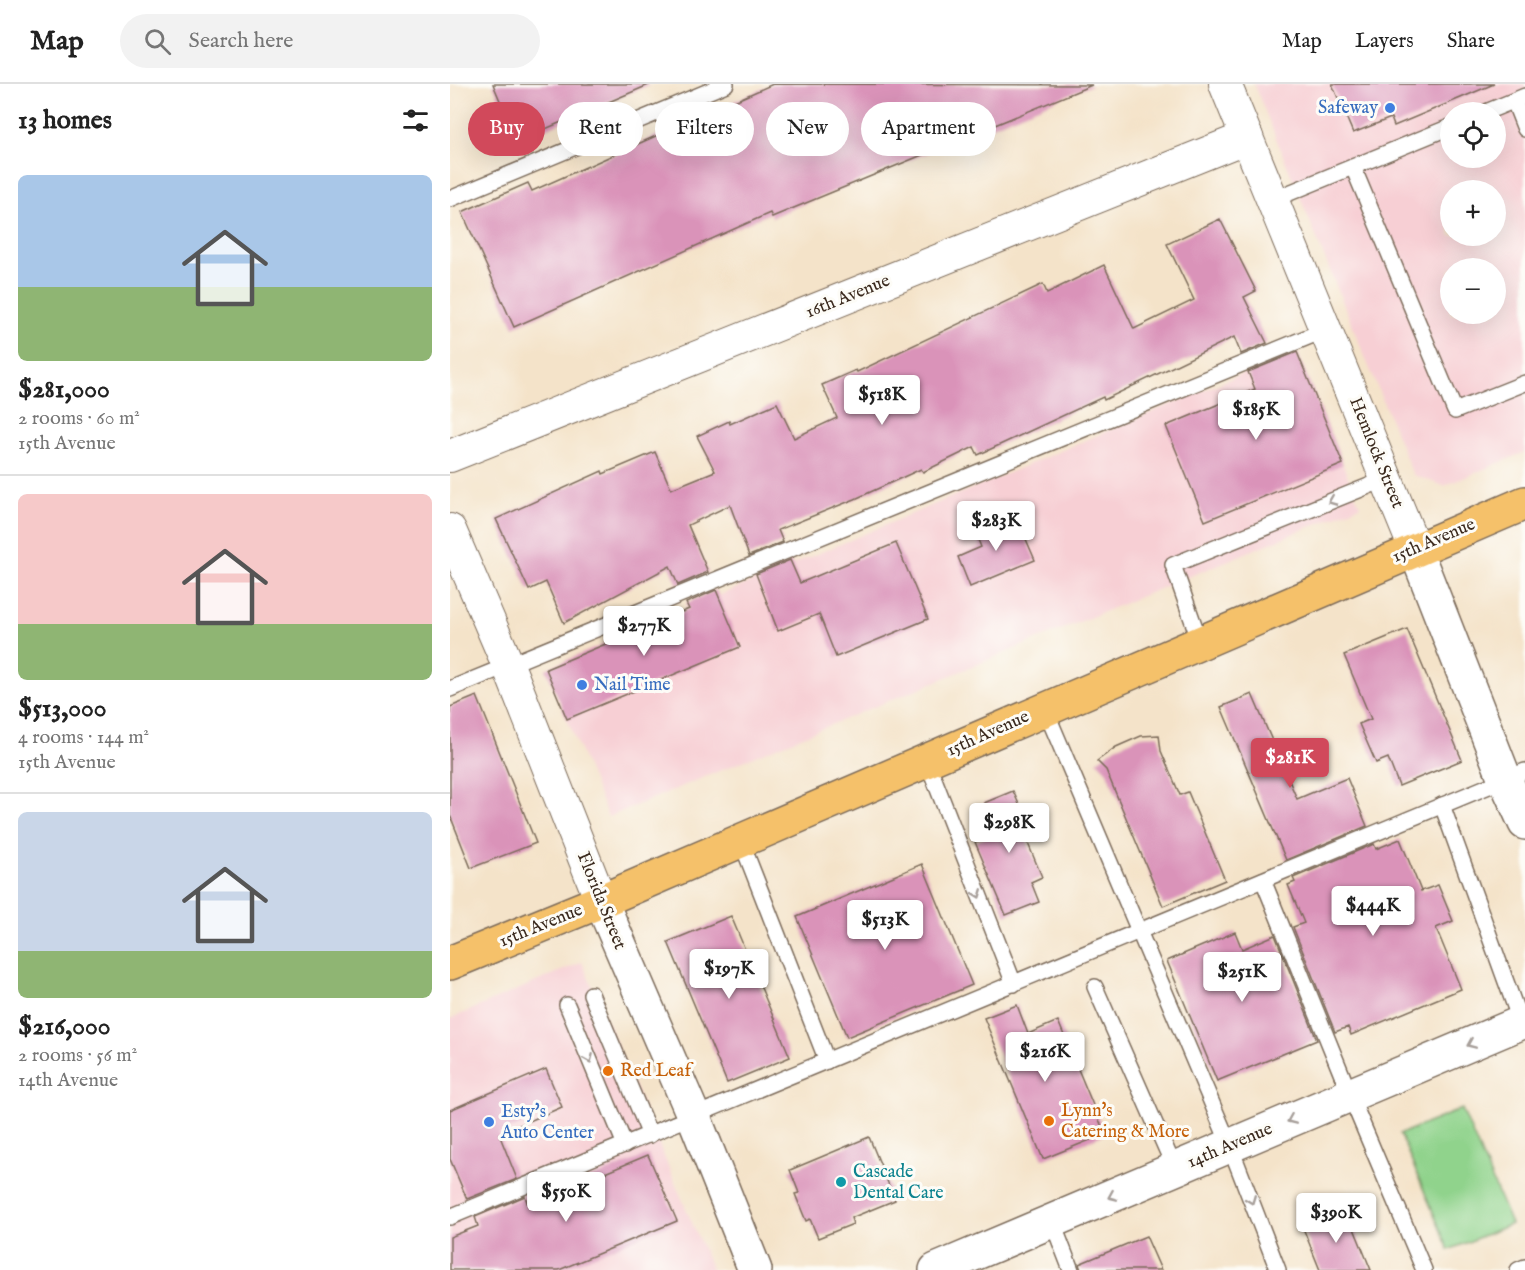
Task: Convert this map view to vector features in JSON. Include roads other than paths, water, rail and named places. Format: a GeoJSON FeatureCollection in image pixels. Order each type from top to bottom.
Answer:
{"type":"FeatureCollection","features":[{"type":"Feature","properties":{"kind":"main road","name":"15th Avenue"},"geometry":{"type":"LineString","coordinates":[[450,963],[601,901],[1525,503]]}},
{"type":"Feature","properties":{"kind":"street","name":"Hemlock Street"},"geometry":{"type":"LineString","coordinates":[[1225,84],[1415,549],[1515,775],[1525,823]]}},
{"type":"Feature","properties":{"kind":"street","name":"16th Avenue"},"geometry":{"type":"LineString","coordinates":[[450,456],[1247,137]]}},
{"type":"Feature","properties":{"kind":"street","name":"Florida Street"},"geometry":{"type":"LineString","coordinates":[[450,530],[508,665],[601,901],[694,1117],[755,1270]]}},
{"type":"Feature","properties":{"kind":"street","name":"14th Avenue"},"geometry":{"type":"LineString","coordinates":[[936,1270],[1523,1022]]}},
{"type":"Feature","properties":{"kind":"lane"},"geometry":{"type":"LineString","coordinates":[[450,199],[726,84]]}},
{"type":"Feature","properties":{"kind":"lane"},"geometry":{"type":"LineString","coordinates":[[1519,99],[1525,129]]}},
{"type":"Feature","properties":{"kind":"lane"},"geometry":{"type":"LineString","coordinates":[[1272,200],[1440,131]]}},
{"type":"Feature","properties":{"kind":"lane"},"geometry":{"type":"LineString","coordinates":[[1353,167],[1455,411],[1525,383]]}},
{"type":"Feature","properties":{"kind":"lane"},"geometry":{"type":"LineString","coordinates":[[450,689],[1325,330]]}},
{"type":"Feature","properties":{"kind":"lane"},"geometry":{"type":"LineString","coordinates":[[1200,642],[1173,566],[1386,479]]}},
{"type":"Feature","properties":{"kind":"lane"},"geometry":{"type":"LineString","coordinates":[[1045,709],[1230,1146],[1278,1270]]}},
{"type":"Feature","properties":{"kind":"lane"},"geometry":{"type":"LineString","coordinates":[[927,761],[1014,984]]}},
{"type":"Feature","properties":{"kind":"lane"},"geometry":{"type":"LineString","coordinates":[[450,1216],[694,1117],[1515,775]]}},
{"type":"Feature","properties":{"kind":"lane"},"geometry":{"type":"LineString","coordinates":[[1442,806],[1523,1022]]}},
{"type":"Feature","properties":{"kind":"lane"},"geometry":{"type":"LineString","coordinates":[[741,841],[828,1061]]}},
{"type":"Feature","properties":{"kind":"lane"},"geometry":{"type":"LineString","coordinates":[[1263,880],[1424,1270]]}},
{"type":"Feature","properties":{"kind":"lane"},"geometry":{"type":"LineString","coordinates":[[1095,987],[1175,1169]]}},
{"type":"Feature","properties":{"kind":"lane"},"geometry":{"type":"LineString","coordinates":[[591,994],[650,1135]]}},
{"type":"Feature","properties":{"kind":"lane"},"geometry":{"type":"LineString","coordinates":[[567,1005],[625,1145]]}},
{"type":"Feature","properties":{"kind":"lane"},"geometry":{"type":"LineString","coordinates":[[1052,1221],[1071,1270]]}},
{"type":"Feature","properties":{"kind":"lane"},"geometry":{"type":"LineString","coordinates":[[1518,1270],[1525,1267]]}},
{"type":"Feature","properties":{"kind":"place","name":"Safeway"},"geometry":{"type":"Point","coordinates":[1390,108]}},
{"type":"Feature","properties":{"kind":"place","name":"Nail Time"},"geometry":{"type":"Point","coordinates":[582,685]}},
{"type":"Feature","properties":{"kind":"place","name":"Red Leaf"},"geometry":{"type":"Point","coordinates":[608,1071]}},
{"type":"Feature","properties":{"kind":"place","name":"Lynn's Catering & More"},"geometry":{"type":"Point","coordinates":[1049,1121]}},
{"type":"Feature","properties":{"kind":"place","name":"Esty's Auto Center"},"geometry":{"type":"Point","coordinates":[489,1122]}},
{"type":"Feature","properties":{"kind":"place","name":"Cascade Dental Care"},"geometry":{"type":"Point","coordinates":[841,1182]}}]}
